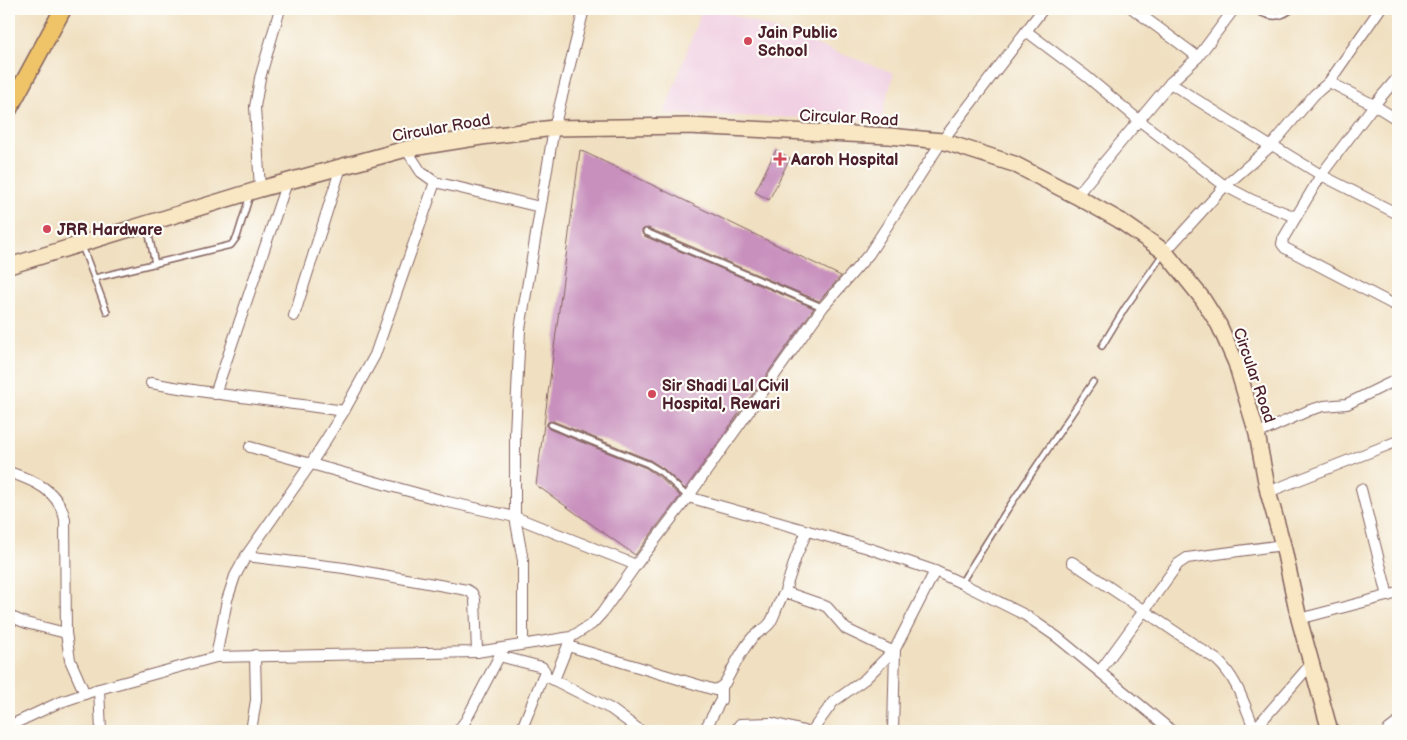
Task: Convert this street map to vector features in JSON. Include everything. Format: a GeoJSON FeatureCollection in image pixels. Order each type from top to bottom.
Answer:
{"type":"FeatureCollection","features":[{"type":"Feature","properties":{"kind":"main road"},"geometry":{"type":"LineString","coordinates":[[9,109],[63,9]]}},
{"type":"Feature","properties":{"kind":"main road","name":"Circular Road"},"geometry":{"type":"LineString","coordinates":[[9,266],[255,190],[406,149],[481,136],[554,128],[688,126],[889,136],[942,141],[1014,164],[1118,220],[1165,252],[1202,298],[1219,325],[1236,363],[1257,434],[1268,492],[1283,545],[1299,620],[1330,731]]}},
{"type":"Feature","properties":{"kind":"street"},"geometry":{"type":"LineString","coordinates":[[255,190],[255,107],[260,78],[280,9]]}},
{"type":"Feature","properties":{"kind":"street"},"geometry":{"type":"LineString","coordinates":[[524,644],[524,561],[515,517],[515,434],[520,329],[554,128],[584,9]]}},
{"type":"Feature","properties":{"kind":"street"},"geometry":{"type":"LineString","coordinates":[[522,731],[570,642],[602,613],[688,497],[823,307],[869,254],[942,141],[1043,9]]}},
{"type":"Feature","properties":{"kind":"street"},"geometry":{"type":"LineString","coordinates":[[1133,9],[1146,13],[1198,57]]}},
{"type":"Feature","properties":{"kind":"street"},"geometry":{"type":"LineString","coordinates":[[1076,196],[1170,83],[1198,57],[1234,9]]}},
{"type":"Feature","properties":{"kind":"street"},"geometry":{"type":"LineString","coordinates":[[1165,252],[1225,186],[1271,146],[1314,95],[1329,82],[1380,9]]}},
{"type":"Feature","properties":{"kind":"street"},"geometry":{"type":"LineString","coordinates":[[1026,31],[1225,186],[1252,200],[1296,217]]}},
{"type":"Feature","properties":{"kind":"street"},"geometry":{"type":"LineString","coordinates":[[1398,77],[1374,105],[1321,175],[1283,239],[1282,244],[1285,248],[1398,307]]}},
{"type":"Feature","properties":{"kind":"street"},"geometry":{"type":"LineString","coordinates":[[1329,82],[1374,105],[1398,120]]}},
{"type":"Feature","properties":{"kind":"street"},"geometry":{"type":"LineString","coordinates":[[1170,83],[1321,175],[1398,214]]}},
{"type":"Feature","properties":{"kind":"street"},"geometry":{"type":"LineString","coordinates":[[406,149],[420,172],[435,182],[540,207]]}},
{"type":"Feature","properties":{"kind":"street"},"geometry":{"type":"LineString","coordinates":[[294,316],[341,167]]}},
{"type":"Feature","properties":{"kind":"street"},"geometry":{"type":"LineString","coordinates":[[215,394],[287,182]]}},
{"type":"Feature","properties":{"kind":"street"},"geometry":{"type":"LineString","coordinates":[[216,657],[227,600],[235,576],[246,556],[310,465],[344,411],[375,355],[435,182]]}},
{"type":"Feature","properties":{"kind":"street"},"geometry":{"type":"LineString","coordinates":[[1257,434],[1310,410],[1324,406],[1347,404],[1398,379]]}},
{"type":"Feature","properties":{"kind":"street"},"geometry":{"type":"LineString","coordinates":[[151,383],[215,394],[262,398],[344,411]]}},
{"type":"Feature","properties":{"kind":"street"},"geometry":{"type":"LineString","coordinates":[[1268,492],[1398,441]]}},
{"type":"Feature","properties":{"kind":"street"},"geometry":{"type":"LineString","coordinates":[[250,447],[448,502],[515,517],[636,565]]}},
{"type":"Feature","properties":{"kind":"street"},"geometry":{"type":"LineString","coordinates":[[9,472],[34,481],[55,497],[62,508],[65,519],[66,633],[70,660],[85,694]]}},
{"type":"Feature","properties":{"kind":"street"},"geometry":{"type":"LineString","coordinates":[[1299,620],[1393,594],[1361,489]]}},
{"type":"Feature","properties":{"kind":"street"},"geometry":{"type":"LineString","coordinates":[[688,497],[868,548],[961,582],[1025,615],[1100,671],[1169,730]]}},
{"type":"Feature","properties":{"kind":"street"},"geometry":{"type":"LineString","coordinates":[[704,731],[721,700],[722,687],[746,646],[772,620],[784,594],[796,556],[807,531]]}},
{"type":"Feature","properties":{"kind":"street"},"geometry":{"type":"LineString","coordinates":[[1100,671],[1178,564],[1186,558],[1283,545]]}},
{"type":"Feature","properties":{"kind":"street"},"geometry":{"type":"LineString","coordinates":[[246,556],[344,568],[467,590],[472,593],[474,599],[477,652]]}},
{"type":"Feature","properties":{"kind":"street"},"geometry":{"type":"LineString","coordinates":[[1072,562],[1226,668],[1233,678],[1253,730],[1311,664]]}},
{"type":"Feature","properties":{"kind":"street"},"geometry":{"type":"LineString","coordinates":[[812,731],[833,702],[865,680],[893,650],[935,571]]}},
{"type":"Feature","properties":{"kind":"street"},"geometry":{"type":"LineString","coordinates":[[784,594],[791,594],[827,607],[846,629],[893,650]]}},
{"type":"Feature","properties":{"kind":"street"},"geometry":{"type":"LineString","coordinates":[[9,616],[26,623],[66,633]]}},
{"type":"Feature","properties":{"kind":"street"},"geometry":{"type":"LineString","coordinates":[[9,726],[58,703],[99,689],[216,657],[501,652],[524,644],[570,642],[712,690],[722,687]]}},
{"type":"Feature","properties":{"kind":"street"},"geometry":{"type":"LineString","coordinates":[[893,650],[893,731]]}},
{"type":"Feature","properties":{"kind":"street"},"geometry":{"type":"LineString","coordinates":[[501,652],[542,667],[549,678],[611,709],[641,731]]}},
{"type":"Feature","properties":{"kind":"street"},"geometry":{"type":"LineString","coordinates":[[458,731],[466,720],[501,652]]}},
{"type":"Feature","properties":{"kind":"street"},"geometry":{"type":"LineString","coordinates":[[252,731],[256,700],[255,655]]}},
{"type":"Feature","properties":{"kind":"street"},"geometry":{"type":"LineString","coordinates":[[99,689],[101,731]]}},
{"type":"Feature","properties":{"kind":"street"},"geometry":{"type":"LineString","coordinates":[[736,731],[740,724],[767,723],[804,731]]}},
{"type":"Feature","properties":{"kind":"street"},"geometry":{"type":"LineString","coordinates":[[1390,731],[1398,725]]}},
{"type":"Feature","properties":{"kind":"lane"},"geometry":{"type":"LineString","coordinates":[[1254,9],[1272,17],[1286,14],[1292,9]]}},
{"type":"Feature","properties":{"kind":"lane"},"geometry":{"type":"LineString","coordinates":[[95,278],[225,247],[235,242],[255,190]]}},
{"type":"Feature","properties":{"kind":"lane"},"geometry":{"type":"LineString","coordinates":[[146,224],[155,264]]}},
{"type":"Feature","properties":{"kind":"lane"},"geometry":{"type":"LineString","coordinates":[[646,232],[823,307]]}},
{"type":"Feature","properties":{"kind":"lane"},"geometry":{"type":"LineString","coordinates":[[81,244],[107,312]]}},
{"type":"Feature","properties":{"kind":"lane"},"geometry":{"type":"LineString","coordinates":[[1102,346],[1125,308],[1165,252]]}},
{"type":"Feature","properties":{"kind":"lane"},"geometry":{"type":"LineString","coordinates":[[961,582],[1093,382]]}},
{"type":"Feature","properties":{"kind":"lane"},"geometry":{"type":"LineString","coordinates":[[551,425],[648,464],[662,472],[688,497]]}},
{"type":"Feature","properties":{"kind":"shaded area","name":"Jain Public School"},"geometry":{"type":"Polygon","coordinates":[[[702,9],[718,9],[894,73],[881,120],[664,114],[702,9]]]}},
{"type":"Feature","properties":{"kind":"building","name":"Sir Shadi Lal Civil Hospital, Rewari"},"geometry":{"type":"Polygon","coordinates":[[[580,150],[841,276],[819,301],[648,228],[642,230],[644,236],[814,308],[685,489],[664,469],[650,460],[553,421],[547,423],[549,429],[646,468],[680,496],[635,555],[536,485],[580,150]]]}},
{"type":"Feature","properties":{"kind":"building"},"geometry":{"type":"Polygon","coordinates":[[[776,150],[790,158],[769,200],[755,192],[776,150]]]}},
{"type":"Feature","properties":{"kind":"place","name":"Jain Public School"},"geometry":{"type":"Point","coordinates":[748,41]}},
{"type":"Feature","properties":{"kind":"place","name":"Aaroh Hospital"},"geometry":{"type":"Point","coordinates":[780,159]}},
{"type":"Feature","properties":{"kind":"place","name":"JRR Hardware"},"geometry":{"type":"Point","coordinates":[47,229]}},
{"type":"Feature","properties":{"kind":"place","name":"Sir Shadi Lal Civil Hospital, Rewari"},"geometry":{"type":"Point","coordinates":[652,394]}}]}
